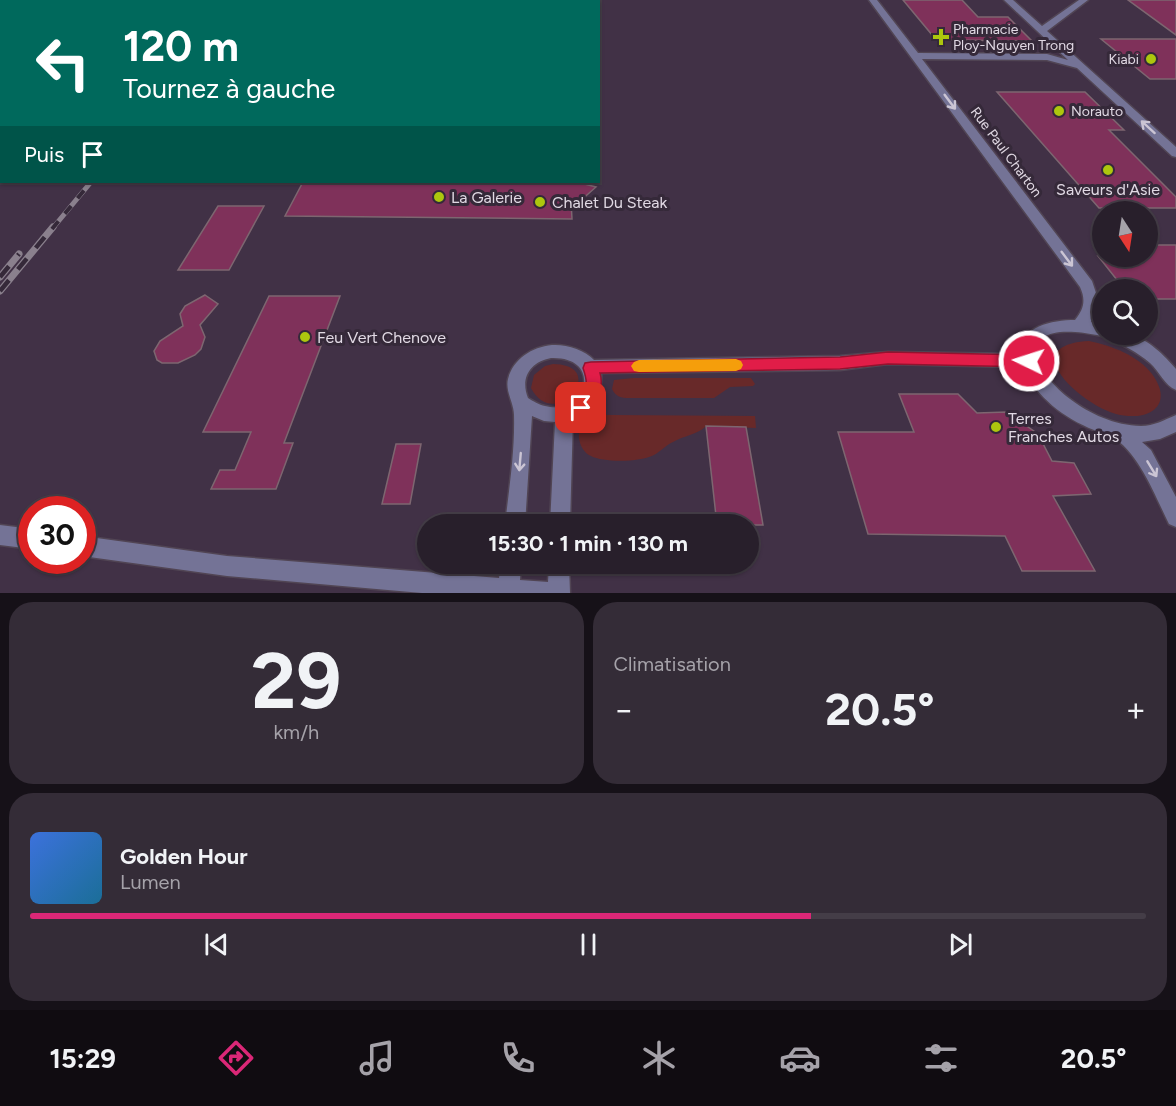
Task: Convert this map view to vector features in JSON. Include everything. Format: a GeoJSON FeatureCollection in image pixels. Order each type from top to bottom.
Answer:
{"type":"FeatureCollection","features":[{"type":"Feature","properties":{"kind":"street","name":"Rue Paul Charton"},"geometry":{"type":"LineString","coordinates":[[873,0],[1087,285],[1093,297],[1093,305],[1080,325]]}},
{"type":"Feature","properties":{"kind":"street"},"geometry":{"type":"LineString","coordinates":[[1008,0],[1175,150]]}},
{"type":"Feature","properties":{"kind":"street"},"geometry":{"type":"LineString","coordinates":[[1041,31],[1084,0]]}},
{"type":"Feature","properties":{"kind":"street"},"geometry":{"type":"LineString","coordinates":[[1047,57],[1058,45]]}},
{"type":"Feature","properties":{"kind":"street"},"geometry":{"type":"LineString","coordinates":[[915,56],[1047,57],[1085,69]]}},
{"type":"Feature","properties":{"kind":"street"},"geometry":{"type":"LineString","coordinates":[[1092,328],[1061,325],[1045,328],[1034,336],[1029,347],[1029,361],[1036,377],[1050,393],[1069,409],[1092,422],[1117,431],[1156,433],[1176,423]]}},
{"type":"Feature","properties":{"kind":"street"},"geometry":{"type":"LineString","coordinates":[[1132,345],[1151,356],[1176,383]]}},
{"type":"Feature","properties":{"kind":"street"},"geometry":{"type":"LineString","coordinates":[[550,351],[566,352],[580,358],[591,368],[595,381],[592,395],[581,408],[564,415],[549,416],[534,412],[523,404],[516,392],[515,379],[521,366],[534,356],[550,351]]}},
{"type":"Feature","properties":{"kind":"street"},"geometry":{"type":"LineString","coordinates":[[591,368],[840,363],[888,358],[1029,361]]}},
{"type":"Feature","properties":{"kind":"street"},"geometry":{"type":"LineString","coordinates":[[516,514],[523,404]]}},
{"type":"Feature","properties":{"kind":"street"},"geometry":{"type":"LineString","coordinates":[[560,514],[564,415]]}},
{"type":"Feature","properties":{"kind":"street"},"geometry":{"type":"LineString","coordinates":[[1117,431],[1144,456],[1176,517]]}},
{"type":"Feature","properties":{"kind":"street"},"geometry":{"type":"LineString","coordinates":[[0,535],[18,537]]}},
{"type":"Feature","properties":{"kind":"street"},"geometry":{"type":"LineString","coordinates":[[96,548],[227,566],[550,593]]}},
{"type":"Feature","properties":{"kind":"street"},"geometry":{"type":"LineString","coordinates":[[509,589],[510,574]]}},
{"type":"Feature","properties":{"kind":"street"},"geometry":{"type":"LineString","coordinates":[[559,574],[559,593]]}},
{"type":"Feature","properties":{"kind":"shaded area"},"geometry":{"type":"Polygon","coordinates":[[[600,0],[1176,0],[1176,593],[0,593],[0,183],[600,183],[600,0]]]}},
{"type":"Feature","properties":{"kind":"shaded area"},"geometry":{"type":"Polygon","coordinates":[[[1089,341],[1092,342],[1092,345],[1103,345],[1124,352],[1152,374],[1159,386],[1161,395],[1159,403],[1147,414],[1127,416],[1101,408],[1086,399],[1061,375],[1056,363],[1057,353],[1067,345],[1089,341]]]}},
{"type":"Feature","properties":{"kind":"shaded area"},"geometry":{"type":"Polygon","coordinates":[[[553,364],[570,367],[577,375],[578,384],[573,394],[564,401],[553,404],[541,400],[531,388],[534,375],[545,366],[553,364]]]}},
{"type":"Feature","properties":{"kind":"shaded area"},"geometry":{"type":"Polygon","coordinates":[[[751,378],[755,384],[730,387],[714,398],[626,398],[615,394],[612,389],[614,380],[751,378]]]}},
{"type":"Feature","properties":{"kind":"shaded area"},"geometry":{"type":"Polygon","coordinates":[[[590,416],[755,416],[756,428],[706,426],[670,443],[654,455],[632,460],[613,461],[591,456],[586,453],[579,437],[581,426],[590,416]]]}},
{"type":"Feature","properties":{"kind":"building"},"geometry":{"type":"Polygon","coordinates":[[[903,0],[962,0],[978,17],[1008,17],[1032,41],[944,40],[933,36],[903,0]]]}},
{"type":"Feature","properties":{"kind":"building"},"geometry":{"type":"Polygon","coordinates":[[[1128,0],[1176,0],[1176,35],[1128,0]]]}},
{"type":"Feature","properties":{"kind":"building","name":"Kiabi"},"geometry":{"type":"Polygon","coordinates":[[[1101,39],[1176,39],[1176,79],[1150,79],[1101,39]]]}},
{"type":"Feature","properties":{"kind":"building"},"geometry":{"type":"Polygon","coordinates":[[[997,92],[1085,92],[1124,130],[1109,130],[1176,197],[1176,208],[1158,208],[1158,201],[1093,201],[997,92]]]}},
{"type":"Feature","properties":{"kind":"building","name":"La Galerie"},"geometry":{"type":"Polygon","coordinates":[[[302,183],[584,183],[596,187],[579,202],[571,201],[572,219],[285,216],[302,183]]]}},
{"type":"Feature","properties":{"kind":"building"},"geometry":{"type":"Polygon","coordinates":[[[218,206],[264,206],[229,270],[178,270],[218,206]]]}},
{"type":"Feature","properties":{"kind":"building"},"geometry":{"type":"Polygon","coordinates":[[[1158,245],[1176,245],[1176,299],[1158,299],[1158,279],[1116,279],[1107,267],[1158,267],[1158,245]]]}},
{"type":"Feature","properties":{"kind":"building"},"geometry":{"type":"Polygon","coordinates":[[[205,295],[218,304],[200,325],[205,337],[201,349],[195,355],[178,363],[162,363],[157,360],[154,351],[160,341],[183,326],[180,314],[185,306],[205,295]]]}},
{"type":"Feature","properties":{"kind":"building"},"geometry":{"type":"Polygon","coordinates":[[[269,296],[340,296],[284,443],[293,443],[276,489],[211,489],[220,470],[235,470],[251,432],[203,432],[269,296]]]}},
{"type":"Feature","properties":{"kind":"building"},"geometry":{"type":"Polygon","coordinates":[[[899,394],[958,394],[977,413],[1007,412],[1038,434],[1052,461],[1074,463],[1091,494],[1053,496],[1095,571],[1022,571],[1005,536],[868,534],[838,432],[914,432],[899,394]]]}},
{"type":"Feature","properties":{"kind":"building"},"geometry":{"type":"Polygon","coordinates":[[[706,426],[746,427],[763,525],[759,525],[759,514],[716,514],[706,426]]]}},
{"type":"Feature","properties":{"kind":"building"},"geometry":{"type":"Polygon","coordinates":[[[396,444],[421,444],[410,504],[382,504],[396,444]]]}},
{"type":"Feature","properties":{"kind":"railway"},"geometry":{"type":"LineString","coordinates":[[52,229],[90,183]]}},
{"type":"Feature","properties":{"kind":"railway"},"geometry":{"type":"LineString","coordinates":[[0,291],[53,227]]}},
{"type":"Feature","properties":{"kind":"railway"},"geometry":{"type":"LineString","coordinates":[[0,277],[19,254]]}},
{"type":"Feature","properties":{"kind":"slow traffic"},"geometry":{"type":"LineString","coordinates":[[639,366],[736,365]]}},
{"type":"Feature","properties":{"kind":"place","name":"Pharmacie Ploy-Nguyen Trong"},"geometry":{"type":"Point","coordinates":[941,37]}},
{"type":"Feature","properties":{"kind":"place","name":"Kiabi"},"geometry":{"type":"Point","coordinates":[1151,59]}},
{"type":"Feature","properties":{"kind":"place","name":"Norauto"},"geometry":{"type":"Point","coordinates":[1059,111]}},
{"type":"Feature","properties":{"kind":"place","name":"Saveurs d'Asie"},"geometry":{"type":"Point","coordinates":[1108,170]}},
{"type":"Feature","properties":{"kind":"place","name":"La Galerie"},"geometry":{"type":"Point","coordinates":[439,197]}},
{"type":"Feature","properties":{"kind":"place","name":"Chalet Du Steak"},"geometry":{"type":"Point","coordinates":[540,202]}},
{"type":"Feature","properties":{"kind":"place","name":"Feu Vert Chenove"},"geometry":{"type":"Point","coordinates":[305,337]}},
{"type":"Feature","properties":{"kind":"place","name":"Terres Franches Autos"},"geometry":{"type":"Point","coordinates":[996,427]}},
{"type":"Feature","properties":{"kind":"route"},"geometry":{"type":"LineString","coordinates":[[581,408],[592,395],[595,381],[591,368],[840,363],[888,358],[948,357],[1029,361]]}}]}
